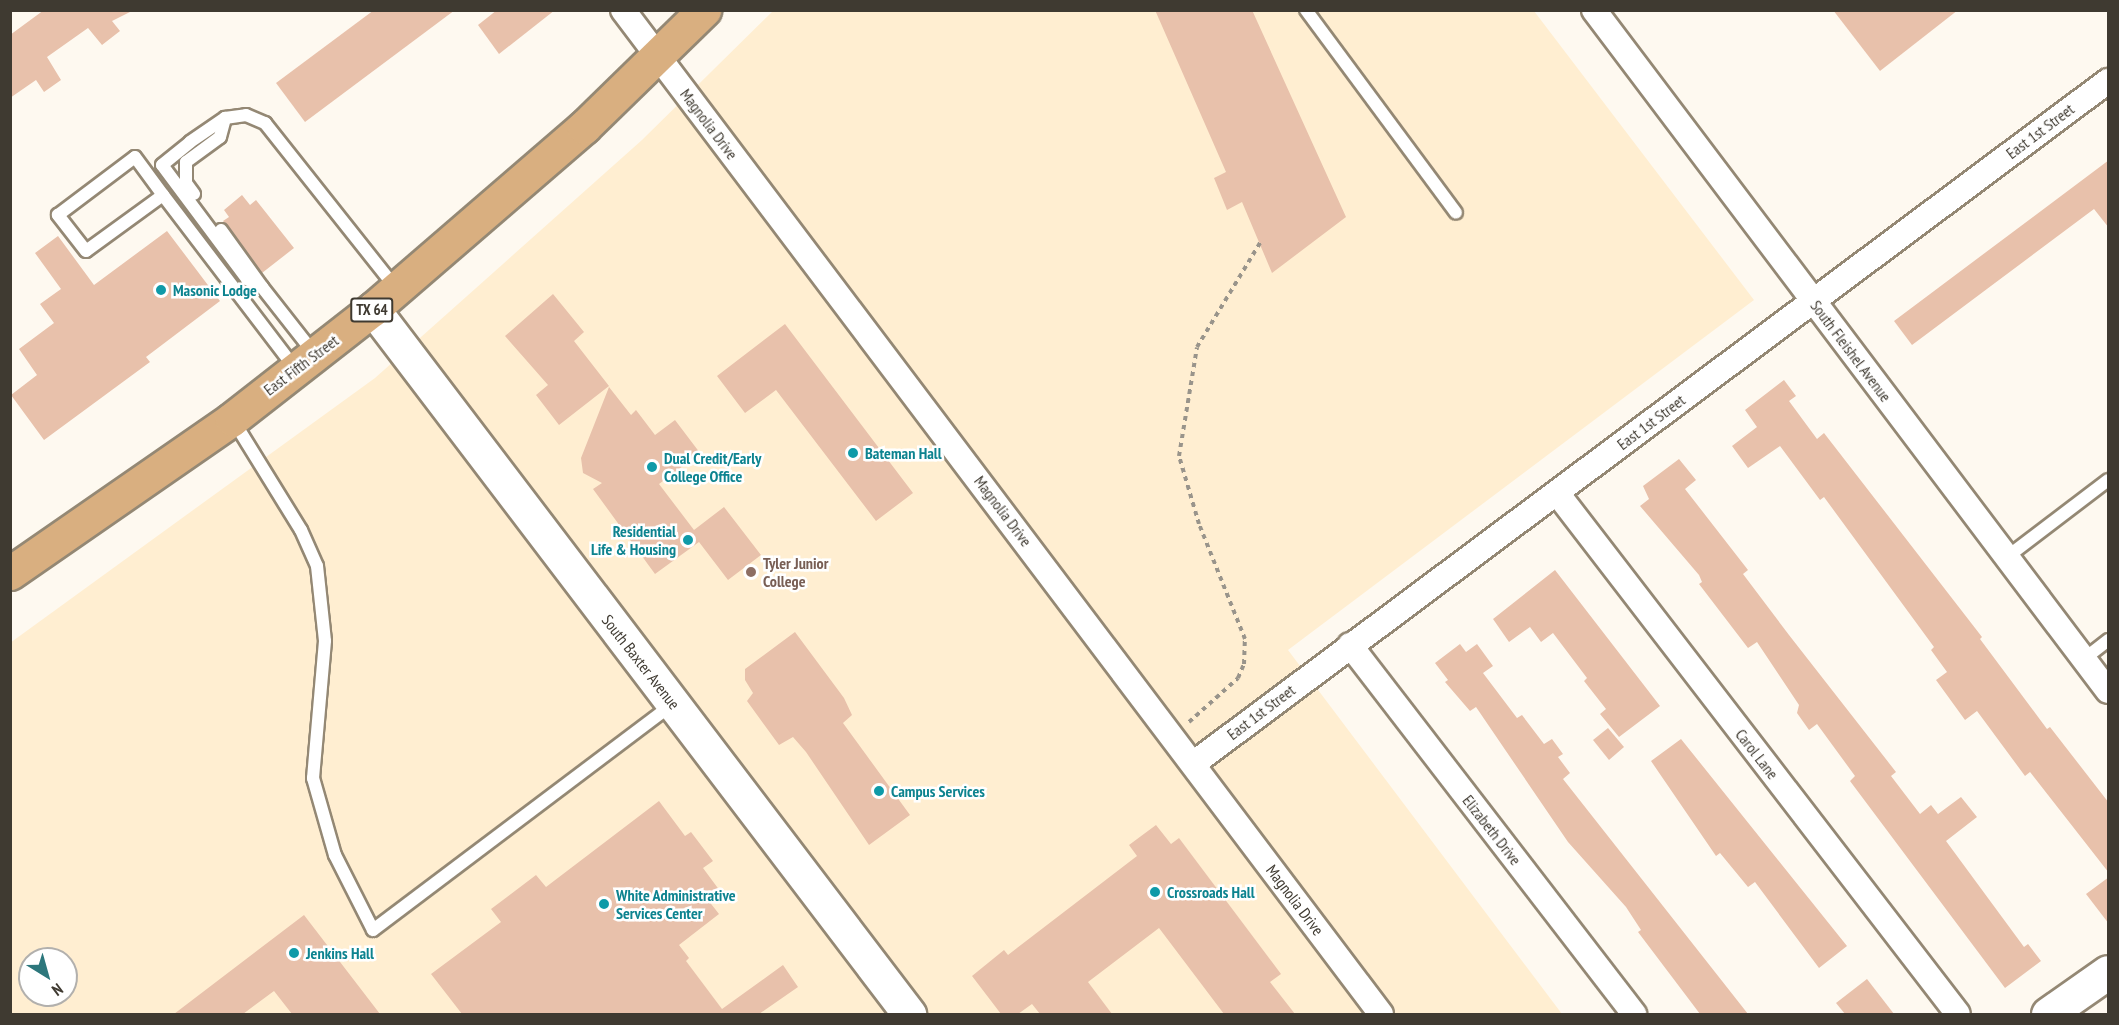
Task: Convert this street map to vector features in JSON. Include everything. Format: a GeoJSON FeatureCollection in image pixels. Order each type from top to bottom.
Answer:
{"type":"FeatureCollection","features":[{"type":"Feature","properties":{"kind":"main road","name":"East Fifth Street"},"geometry":{"type":"LineString","coordinates":[[10,573],[232,419],[385,299],[508,195],[658,57],[704,10]]}},
{"type":"Feature","properties":{"kind":"street","name":"Magnolia Drive"},"geometry":{"type":"LineString","coordinates":[[623,10],[1381,1014]]}},
{"type":"Feature","properties":{"kind":"street","name":"South Fleishel Avenue"},"geometry":{"type":"LineString","coordinates":[[1594,10],[2109,691]]}},
{"type":"Feature","properties":{"kind":"street","name":"East 1st Street"},"geometry":{"type":"LineString","coordinates":[[1193,764],[2109,81]]}},
{"type":"Feature","properties":{"kind":"street","name":"South Baxter Avenue"},"geometry":{"type":"LineString","coordinates":[[385,299],[673,704],[909,1014]]}},
{"type":"Feature","properties":{"kind":"street","name":"Carol Lane"},"geometry":{"type":"LineString","coordinates":[[1557,493],[1958,1014]]}},
{"type":"Feature","properties":{"kind":"street","name":"Elizabeth Drive"},"geometry":{"type":"LineString","coordinates":[[1350,645],[1634,1014]]}},
{"type":"Feature","properties":{"kind":"street"},"geometry":{"type":"LineString","coordinates":[[2048,1014],[2109,972]]}},
{"type":"Feature","properties":{"kind":"lane"},"geometry":{"type":"LineString","coordinates":[[1306,10],[1456,213]]}},
{"type":"Feature","properties":{"kind":"lane"},"geometry":{"type":"LineString","coordinates":[[262,287],[247,279],[162,165],[225,118],[246,115],[265,123],[385,299]]}},
{"type":"Feature","properties":{"kind":"lane"},"geometry":{"type":"LineString","coordinates":[[225,118],[220,137],[186,162],[186,183],[262,287],[305,361]]}},
{"type":"Feature","properties":{"kind":"lane"},"geometry":{"type":"LineString","coordinates":[[163,195],[86,251],[58,215],[135,158],[163,195],[305,361]]}},
{"type":"Feature","properties":{"kind":"lane"},"geometry":{"type":"LineString","coordinates":[[232,419],[301,530],[317,566],[325,641],[312,778],[335,855],[373,930],[673,704]]}},
{"type":"Feature","properties":{"kind":"lane"},"geometry":{"type":"LineString","coordinates":[[2007,557],[2109,480]]}},
{"type":"Feature","properties":{"kind":"lane"},"geometry":{"type":"LineString","coordinates":[[2084,659],[2109,640]]}},
{"type":"Feature","properties":{"kind":"path"},"geometry":{"type":"LineString","coordinates":[[1172,735],[1226,692],[1244,664],[1245,639],[1199,524],[1179,456],[1197,348],[1260,243]]}},
{"type":"Feature","properties":{"kind":"shaded area","name":"Tyler Junior College"},"geometry":{"type":"Polygon","coordinates":[[[773,11],[1534,11],[1754,300],[1288,650],[1562,1014],[11,1014],[10,643],[375,378],[642,140],[773,11]]]}},
{"type":"Feature","properties":{"kind":"building"},"geometry":{"type":"Polygon","coordinates":[[[44,10],[134,10],[112,21],[120,31],[102,45],[88,28],[47,57],[61,80],[44,92],[36,80],[10,98],[10,35],[44,10]]]}},
{"type":"Feature","properties":{"kind":"building"},"geometry":{"type":"Polygon","coordinates":[[[374,10],[455,10],[305,122],[276,83],[374,10]]]}},
{"type":"Feature","properties":{"kind":"building"},"geometry":{"type":"Polygon","coordinates":[[[497,10],[555,10],[499,54],[478,25],[497,10]]]}},
{"type":"Feature","properties":{"kind":"building"},"geometry":{"type":"Polygon","coordinates":[[[1155,10],[1252,10],[1346,217],[1272,273],[1242,202],[1227,210],[1214,178],[1226,172],[1155,10]]]}},
{"type":"Feature","properties":{"kind":"building"},"geometry":{"type":"Polygon","coordinates":[[[1833,10],[1958,10],[1880,71],[1833,10]]]}},
{"type":"Feature","properties":{"kind":"building"},"geometry":{"type":"Polygon","coordinates":[[[2109,160],[2109,228],[2094,209],[1912,345],[1894,321],[2109,160]]]}},
{"type":"Feature","properties":{"kind":"building"},"geometry":{"type":"Polygon","coordinates":[[[242,195],[250,205],[256,200],[294,248],[262,273],[223,221],[229,217],[224,210],[242,195]]]}},
{"type":"Feature","properties":{"kind":"building"},"geometry":{"type":"Polygon","coordinates":[[[167,231],[220,301],[146,357],[150,362],[44,440],[11,395],[37,375],[19,349],[54,323],[40,304],[61,289],[35,253],[58,236],[94,285],[167,231]]]}},
{"type":"Feature","properties":{"kind":"building"},"geometry":{"type":"Polygon","coordinates":[[[553,294],[584,332],[574,341],[609,386],[559,425],[536,395],[548,385],[505,336],[553,294]]]}},
{"type":"Feature","properties":{"kind":"building","name":"Bateman Hall"},"geometry":{"type":"Polygon","coordinates":[[[785,324],[913,493],[876,521],[776,390],[745,413],[717,376],[785,324]]]}},
{"type":"Feature","properties":{"kind":"building"},"geometry":{"type":"Polygon","coordinates":[[[1784,380],[1796,396],[1789,401],[1817,439],[1824,433],[1982,637],[1980,639],[2047,729],[2050,727],[2109,803],[2109,873],[2030,772],[2025,776],[1977,711],[1965,720],[1936,680],[1947,672],[1931,650],[1934,647],[1824,497],[1820,500],[1780,446],[1748,468],[1732,446],[1757,427],[1745,410],[1784,380]]]}},
{"type":"Feature","properties":{"kind":"building"},"geometry":{"type":"Polygon","coordinates":[[[609,387],[631,415],[636,410],[655,435],[675,420],[700,453],[659,484],[694,530],[724,507],[761,555],[728,580],[699,542],[655,574],[593,489],[602,483],[583,473],[581,458],[609,387]]]}},
{"type":"Feature","properties":{"kind":"building"},"geometry":{"type":"Polygon","coordinates":[[[1679,459],[1696,480],[1685,489],[1748,570],[1743,574],[1896,772],[1891,776],[1920,814],[1931,805],[1938,814],[1961,797],[1977,817],[1946,841],[2024,947],[2028,944],[2041,961],[2005,988],[1850,781],[1855,776],[1817,724],[1809,730],[1797,713],[1799,705],[1757,642],[1748,648],[1699,584],[1702,582],[1699,575],[1640,506],[1649,499],[1643,486],[1679,459]]]}},
{"type":"Feature","properties":{"kind":"building"},"geometry":{"type":"Polygon","coordinates":[[[1555,570],[1660,706],[1619,737],[1600,714],[1606,709],[1584,681],[1587,678],[1553,633],[1541,642],[1530,627],[1509,642],[1493,619],[1555,570]]]}},
{"type":"Feature","properties":{"kind":"building"},"geometry":{"type":"Polygon","coordinates":[[[795,632],[844,698],[852,715],[843,723],[910,815],[869,845],[806,752],[793,737],[779,745],[747,701],[753,693],[745,680],[745,669],[795,632]]]}},
{"type":"Feature","properties":{"kind":"building"},"geometry":{"type":"Polygon","coordinates":[[[1460,644],[1466,652],[1477,644],[1493,666],[1483,673],[1517,718],[1522,715],[1544,744],[1552,739],[1563,754],[1558,757],[1570,773],[1563,779],[1748,1014],[1700,1014],[1638,932],[1641,930],[1626,907],[1568,842],[1476,707],[1470,711],[1445,682],[1448,680],[1435,663],[1460,644]]]}},
{"type":"Feature","properties":{"kind":"building"},"geometry":{"type":"Polygon","coordinates":[[[1608,728],[1624,747],[1609,760],[1593,740],[1608,728]]]}},
{"type":"Feature","properties":{"kind":"building"},"geometry":{"type":"Polygon","coordinates":[[[1681,739],[1847,946],[1819,968],[1755,882],[1748,887],[1720,853],[1716,856],[1651,761],[1681,739]]]}},
{"type":"Feature","properties":{"kind":"building","name":"White Administrative Services Center"},"geometry":{"type":"Polygon","coordinates":[[[659,801],[685,836],[691,832],[713,861],[703,868],[720,891],[708,900],[719,914],[679,945],[689,958],[686,961],[722,1009],[783,965],[798,987],[759,1014],[462,1014],[431,974],[501,922],[491,909],[536,875],[546,887],[659,801]]]}},
{"type":"Feature","properties":{"kind":"building","name":"Crossroads Hall"},"geometry":{"type":"Polygon","coordinates":[[[1156,825],[1171,844],[1179,838],[1281,974],[1270,982],[1295,1014],[1224,1014],[1159,928],[1088,982],[1112,1014],[1040,1014],[1032,1004],[1018,1014],[1001,1014],[972,976],[1004,950],[1008,955],[1137,856],[1129,845],[1156,825]]]}},
{"type":"Feature","properties":{"kind":"building"},"geometry":{"type":"Polygon","coordinates":[[[2109,877],[2109,924],[2086,894],[2109,877]]]}},
{"type":"Feature","properties":{"kind":"building","name":"Jenkins Hall"},"geometry":{"type":"Polygon","coordinates":[[[304,915],[380,1014],[292,1014],[274,991],[243,1014],[174,1014],[304,915]]]}},
{"type":"Feature","properties":{"kind":"building"},"geometry":{"type":"Polygon","coordinates":[[[1867,979],[1894,1014],[1845,1014],[1836,1003],[1867,979]]]}},
{"type":"Feature","properties":{"kind":"place","name":"Masonic Lodge"},"geometry":{"type":"Point","coordinates":[161,290]}},
{"type":"Feature","properties":{"kind":"place","name":"Bateman Hall"},"geometry":{"type":"Point","coordinates":[853,453]}},
{"type":"Feature","properties":{"kind":"place","name":"Dual Credit/Early College Office"},"geometry":{"type":"Point","coordinates":[652,467]}},
{"type":"Feature","properties":{"kind":"place","name":"Residential Life & Housing"},"geometry":{"type":"Point","coordinates":[688,540]}},
{"type":"Feature","properties":{"kind":"place","name":"Tyler Junior College"},"geometry":{"type":"Point","coordinates":[751,572]}},
{"type":"Feature","properties":{"kind":"place","name":"Campus Services"},"geometry":{"type":"Point","coordinates":[879,791]}},
{"type":"Feature","properties":{"kind":"place","name":"Crossroads Hall"},"geometry":{"type":"Point","coordinates":[1155,892]}},
{"type":"Feature","properties":{"kind":"place","name":"White Administrative Services Center"},"geometry":{"type":"Point","coordinates":[604,904]}},
{"type":"Feature","properties":{"kind":"place","name":"Jenkins Hall"},"geometry":{"type":"Point","coordinates":[294,953]}}]}
